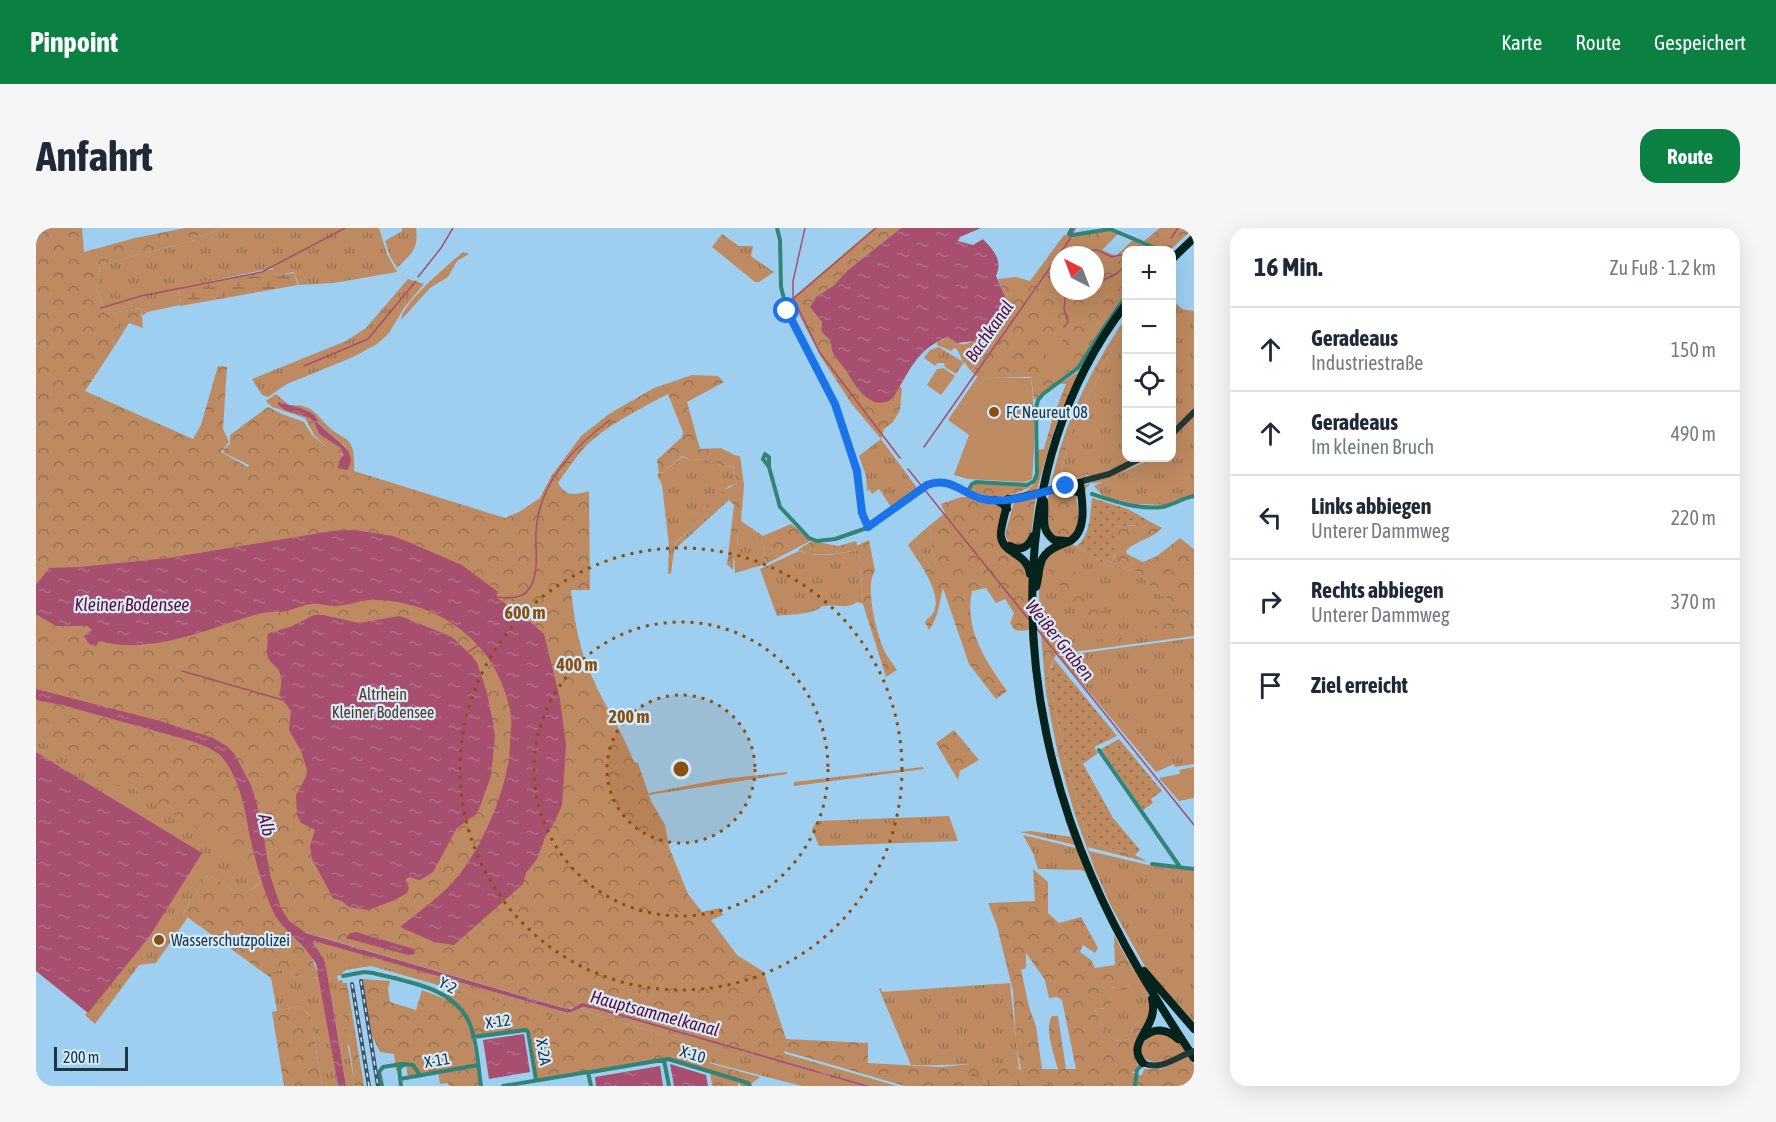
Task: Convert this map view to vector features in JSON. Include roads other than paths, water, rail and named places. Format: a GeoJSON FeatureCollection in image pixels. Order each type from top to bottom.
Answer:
{"type":"FeatureCollection","features":[{"type":"Feature","properties":{"kind":"highway"},"geometry":{"type":"LineString","coordinates":[[1176,249],[1194,232]]}},
{"type":"Feature","properties":{"kind":"highway"},"geometry":{"type":"LineString","coordinates":[[1176,255],[1194,238]]}},
{"type":"Feature","properties":{"kind":"highway"},"geometry":{"type":"LineString","coordinates":[[1010,499],[1011,513],[1003,531],[1007,544],[1017,549],[1026,546],[1032,539],[1050,458],[1070,400],[1098,345],[1122,310]]}},
{"type":"Feature","properties":{"kind":"highway"},"geometry":{"type":"LineString","coordinates":[[1034,584],[1044,501],[1056,452],[1074,401],[1099,353],[1122,317]]}},
{"type":"Feature","properties":{"kind":"highway"},"geometry":{"type":"LineString","coordinates":[[1066,486],[1078,486]]}},
{"type":"Feature","properties":{"kind":"highway"},"geometry":{"type":"LineString","coordinates":[[1034,584],[1045,554],[1072,540],[1080,529],[1078,486]]}},
{"type":"Feature","properties":{"kind":"highway"},"geometry":{"type":"LineString","coordinates":[[1044,501],[1045,531],[1054,540],[1065,541],[1075,535],[1079,527],[1078,486]]}},
{"type":"Feature","properties":{"kind":"highway"},"geometry":{"type":"LineString","coordinates":[[1010,499],[1001,530],[1001,540],[1007,548],[1027,562],[1034,584]]}},
{"type":"Feature","properties":{"kind":"highway"},"geometry":{"type":"LineString","coordinates":[[995,500],[1007,509]]}},
{"type":"Feature","properties":{"kind":"highway"},"geometry":{"type":"LineString","coordinates":[[1036,523],[1035,629],[1044,716],[1066,807],[1084,859],[1103,903],[1150,992],[1190,1051]]}},
{"type":"Feature","properties":{"kind":"highway"},"geometry":{"type":"LineString","coordinates":[[1035,629],[1050,728],[1068,801],[1100,886],[1143,971],[1194,1058]]}},
{"type":"Feature","properties":{"kind":"highway"},"geometry":{"type":"LineString","coordinates":[[1143,971],[1194,1029]]}},
{"type":"Feature","properties":{"kind":"highway"},"geometry":{"type":"LineString","coordinates":[[1143,1063],[1137,1053],[1140,1040],[1153,1015],[1154,1005],[1150,992]]}},
{"type":"Feature","properties":{"kind":"highway"},"geometry":{"type":"LineString","coordinates":[[1140,1040],[1149,1032],[1164,1030],[1172,1034],[1190,1051]]}},
{"type":"Feature","properties":{"kind":"main road"},"geometry":{"type":"LineString","coordinates":[[1176,430],[1194,411]]}},
{"type":"Feature","properties":{"kind":"main road"},"geometry":{"type":"LineString","coordinates":[[1078,486],[1133,462]]}},
{"type":"Feature","properties":{"kind":"main road"},"geometry":{"type":"LineString","coordinates":[[1010,499],[1066,486]]}},
{"type":"Feature","properties":{"kind":"main road"},"geometry":{"type":"LineString","coordinates":[[1143,1063],[1151,1066],[1161,1065],[1190,1051]]}},
{"type":"Feature","properties":{"kind":"street"},"geometry":{"type":"LineString","coordinates":[[777,228],[784,301],[789,317],[835,404],[858,476],[863,517],[868,527]]}},
{"type":"Feature","properties":{"kind":"street"},"geometry":{"type":"LineString","coordinates":[[1072,228],[1072,234],[1110,229],[1150,246]]}},
{"type":"Feature","properties":{"kind":"street"},"geometry":{"type":"LineString","coordinates":[[967,492],[972,483],[976,482],[1027,485],[1036,480],[1038,400],[1076,370],[1123,300]]}},
{"type":"Feature","properties":{"kind":"street"},"geometry":{"type":"LineString","coordinates":[[769,467],[780,507],[812,540],[835,539],[868,527],[932,483],[944,482],[979,498],[1010,499]]}},
{"type":"Feature","properties":{"kind":"street"},"geometry":{"type":"LineString","coordinates":[[1092,494],[1130,504],[1157,507],[1167,506],[1194,496]]}},
{"type":"Feature","properties":{"kind":"street"},"geometry":{"type":"LineString","coordinates":[[1099,750],[1180,867]]}},
{"type":"Feature","properties":{"kind":"street"},"geometry":{"type":"LineString","coordinates":[[1152,864],[1194,869]]}},
{"type":"Feature","properties":{"kind":"street","name":"Y-2"},"geometry":{"type":"LineString","coordinates":[[343,976],[364,972],[373,973],[444,994],[455,1002],[463,1011],[473,1037],[481,1086]]}},
{"type":"Feature","properties":{"kind":"street","name":"X-12"},"geometry":{"type":"LineString","coordinates":[[473,1037],[526,1030]]}},
{"type":"Feature","properties":{"kind":"street","name":"X-2A"},"geometry":{"type":"LineString","coordinates":[[526,1030],[536,1080]]}},
{"type":"Feature","properties":{"kind":"street","name":"X-10"},"geometry":{"type":"LineString","coordinates":[[503,1086],[668,1059],[748,1083],[750,1086]]}},
{"type":"Feature","properties":{"kind":"street"},"geometry":{"type":"LineString","coordinates":[[664,1060],[669,1086]]}},
{"type":"Feature","properties":{"kind":"street"},"geometry":{"type":"LineString","coordinates":[[1136,1086],[1137,1070],[1143,1063]]}},
{"type":"Feature","properties":{"kind":"street"},"geometry":{"type":"LineString","coordinates":[[401,1086],[399,1068],[406,1064]]}},
{"type":"Feature","properties":{"kind":"street"},"geometry":{"type":"LineString","coordinates":[[382,1086],[381,1068],[413,1065],[420,1075]]}},
{"type":"Feature","properties":{"kind":"street","name":"X-11"},"geometry":{"type":"LineString","coordinates":[[400,1079],[478,1065]]}},
{"type":"Feature","properties":{"kind":"street"},"geometry":{"type":"LineString","coordinates":[[590,1072],[591,1086]]}},
{"type":"Feature","properties":{"kind":"water"},"geometry":{"type":"Polygon","coordinates":[[[901,228],[981,228],[960,237],[958,241],[973,245],[983,239],[991,248],[998,260],[996,276],[1005,296],[1001,321],[974,341],[957,343],[948,337],[928,348],[915,362],[893,398],[878,403],[865,396],[854,384],[833,354],[831,344],[821,331],[822,322],[810,307],[816,297],[833,286],[848,270],[901,228]]]}},
{"type":"Feature","properties":{"kind":"water"},"geometry":{"type":"Polygon","coordinates":[[[278,401],[314,415],[321,426],[348,451],[350,463],[347,470],[338,468],[343,455],[341,448],[319,434],[310,418],[285,410],[278,405],[278,401]]]}},
{"type":"Feature","properties":{"kind":"water","name":"Kleiner Bodensee"},"geometry":{"type":"Polygon","coordinates":[[[354,530],[393,536],[462,565],[498,592],[496,597],[544,634],[560,699],[566,745],[562,805],[545,837],[537,859],[526,873],[523,884],[454,945],[434,942],[400,927],[446,889],[471,858],[494,812],[508,765],[511,720],[507,698],[499,676],[488,657],[459,628],[432,612],[417,607],[370,600],[338,606],[311,604],[286,611],[262,613],[200,633],[159,643],[119,645],[100,641],[96,646],[89,644],[84,636],[92,630],[87,626],[56,626],[36,614],[36,585],[49,568],[169,558],[332,531],[354,530]]]}},
{"type":"Feature","properties":{"kind":"water"},"geometry":{"type":"Polygon","coordinates":[[[314,615],[359,623],[399,616],[452,637],[477,663],[487,693],[493,723],[495,736],[491,776],[475,815],[457,828],[433,872],[420,880],[408,877],[405,881],[409,888],[407,893],[368,910],[349,907],[333,898],[312,859],[310,846],[315,830],[301,823],[297,815],[296,795],[306,777],[307,770],[301,751],[289,730],[291,711],[280,696],[280,674],[267,655],[269,633],[290,627],[314,615]]]}},
{"type":"Feature","properties":{"kind":"water"},"geometry":{"type":"Polygon","coordinates":[[[36,689],[160,721],[213,738],[228,747],[235,755],[251,785],[260,815],[270,875],[281,908],[289,921],[306,933],[563,1008],[571,1009],[582,1003],[870,1086],[863,1086],[595,1009],[583,1007],[568,1013],[314,941],[313,943],[324,959],[327,972],[346,1086],[338,1086],[316,964],[281,923],[271,907],[257,866],[241,796],[227,764],[220,755],[195,742],[62,705],[36,700],[36,689]]]}},
{"type":"Feature","properties":{"kind":"water"},"geometry":{"type":"Polygon","coordinates":[[[36,752],[202,853],[150,936],[88,1013],[36,971],[36,752]]]}},
{"type":"Feature","properties":{"kind":"water"},"geometry":{"type":"Polygon","coordinates":[[[356,932],[414,949],[415,954],[408,955],[346,938],[350,933],[356,932]]]}},
{"type":"Feature","properties":{"kind":"water"},"geometry":{"type":"Polygon","coordinates":[[[524,1034],[530,1072],[489,1079],[483,1040],[524,1034]]]}},
{"type":"Feature","properties":{"kind":"water"},"geometry":{"type":"Polygon","coordinates":[[[670,1064],[706,1075],[708,1086],[674,1086],[670,1064]]]}},
{"type":"Feature","properties":{"kind":"water"},"geometry":{"type":"Polygon","coordinates":[[[660,1066],[663,1086],[596,1086],[595,1077],[660,1066]]]}},
{"type":"Feature","properties":{"kind":"waterway"},"geometry":{"type":"LineString","coordinates":[[101,308],[141,296],[262,272],[345,228]]}},
{"type":"Feature","properties":{"kind":"waterway"},"geometry":{"type":"LineString","coordinates":[[418,277],[441,248],[453,228]]}},
{"type":"Feature","properties":{"kind":"waterway","name":"Weißer Graben"},"geometry":{"type":"LineString","coordinates":[[805,228],[793,281],[793,298],[820,353],[900,458]]}},
{"type":"Feature","properties":{"kind":"waterway"},"geometry":{"type":"LineString","coordinates":[[794,298],[876,228]]}},
{"type":"Feature","properties":{"kind":"waterway","name":"Bachkanal"},"geometry":{"type":"LineString","coordinates":[[924,447],[1070,239],[1075,228]]}},
{"type":"Feature","properties":{"kind":"waterway"},"geometry":{"type":"LineString","coordinates":[[1171,238],[1178,228]]}},
{"type":"Feature","properties":{"kind":"waterway"},"geometry":{"type":"LineString","coordinates":[[1104,253],[1112,257],[1122,255]]}},
{"type":"Feature","properties":{"kind":"waterway"},"geometry":{"type":"LineString","coordinates":[[1104,280],[1122,269]]}},
{"type":"Feature","properties":{"kind":"waterway"},"geometry":{"type":"LineString","coordinates":[[304,366],[368,339],[416,281]]}},
{"type":"Feature","properties":{"kind":"waterway"},"geometry":{"type":"LineString","coordinates":[[1064,327],[1068,322],[1064,309],[1065,300]]}},
{"type":"Feature","properties":{"kind":"waterway"},"geometry":{"type":"LineString","coordinates":[[495,597],[518,597],[529,589],[536,569],[536,531],[539,513],[551,481],[572,454],[610,420]]}},
{"type":"Feature","properties":{"kind":"waterway","name":"Weißer Graben"},"geometry":{"type":"LineString","coordinates":[[908,469],[1030,621]]}},
{"type":"Feature","properties":{"kind":"waterway","name":"Weißer Graben"},"geometry":{"type":"LineString","coordinates":[[1037,629],[1194,825]]}},
{"type":"Feature","properties":{"kind":"waterway"},"geometry":{"type":"LineString","coordinates":[[468,652],[479,645]]}},
{"type":"Feature","properties":{"kind":"waterway"},"geometry":{"type":"LineString","coordinates":[[182,671],[283,700]]}},
{"type":"Feature","properties":{"kind":"railway"},"geometry":{"type":"LineString","coordinates":[[361,981],[378,1086]]}},
{"type":"Feature","properties":{"kind":"railway"},"geometry":{"type":"LineString","coordinates":[[352,984],[369,1086]]}},
{"type":"Feature","properties":{"kind":"place","name":"FC Neureut 08"},"geometry":{"type":"Point","coordinates":[994,412]}},
{"type":"Feature","properties":{"kind":"place","name":"Wasserschutzpolizei"},"geometry":{"type":"Point","coordinates":[159,940]}},
{"type":"Feature","properties":{"kind":"park label","name":"Altrhein Kleiner Bodensee"},"geometry":{"type":"Point","coordinates":[383,703]}},
{"type":"Feature","properties":{"kind":"water label","name":"Alb"},"geometry":{"type":"Point","coordinates":[267,825]}},
{"type":"Feature","properties":{"kind":"water label","name":"Hauptsammelkanal"},"geometry":{"type":"Point","coordinates":[655,1013]}}]}
